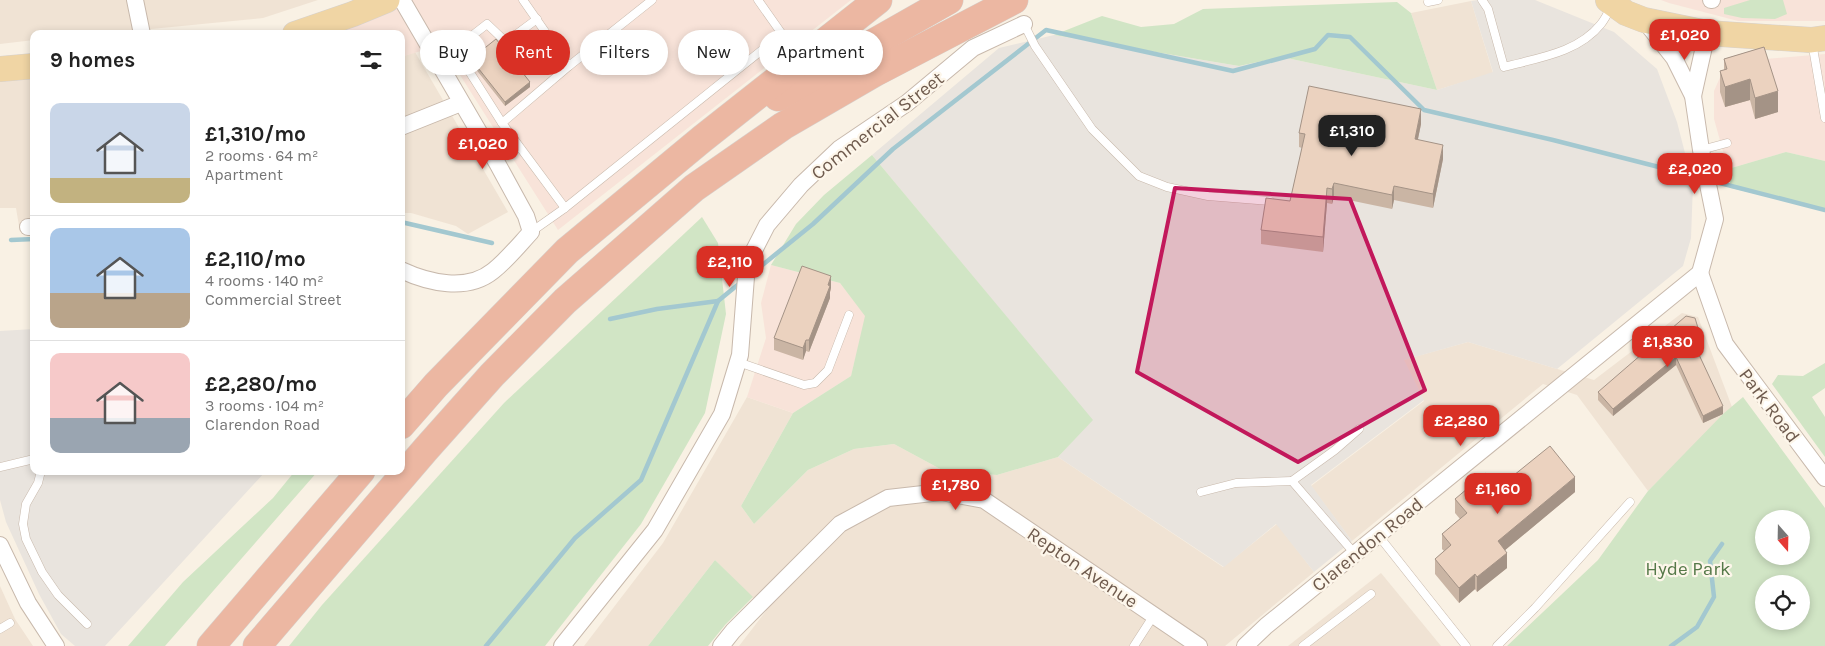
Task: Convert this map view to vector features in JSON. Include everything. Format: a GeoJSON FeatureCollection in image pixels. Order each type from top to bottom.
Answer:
{"type":"FeatureCollection","features":[{"type":"Feature","properties":{"kind":"highway"},"geometry":{"type":"LineString","coordinates":[[405,420],[436,384],[567,251],[702,139],[878,0]]}},
{"type":"Feature","properties":{"kind":"highway"},"geometry":{"type":"LineString","coordinates":[[702,139],[949,0]]}},
{"type":"Feature","properties":{"kind":"highway"},"geometry":{"type":"LineString","coordinates":[[405,473],[492,375],[565,301],[694,188],[783,126],[876,72],[987,13],[1023,8]]}},
{"type":"Feature","properties":{"kind":"highway"},"geometry":{"type":"LineString","coordinates":[[211,646],[358,475]]}},
{"type":"Feature","properties":{"kind":"highway"},"geometry":{"type":"LineString","coordinates":[[257,646],[403,475]]}},
{"type":"Feature","properties":{"kind":"main road"},"geometry":{"type":"LineString","coordinates":[[303,30],[351,7],[387,0]]}},
{"type":"Feature","properties":{"kind":"main road"},"geometry":{"type":"LineString","coordinates":[[1611,2],[1626,13],[1644,20],[1707,33],[1818,39]]}},
{"type":"Feature","properties":{"kind":"main road"},"geometry":{"type":"LineString","coordinates":[[0,69],[30,66]]}},
{"type":"Feature","properties":{"kind":"street"},"geometry":{"type":"LineString","coordinates":[[135,0],[141,30]]}},
{"type":"Feature","properties":{"kind":"street"},"geometry":{"type":"LineString","coordinates":[[402,0],[497,163],[526,216],[531,232],[492,272],[480,278],[449,284],[429,281],[405,272]]}},
{"type":"Feature","properties":{"kind":"street","name":"Commercial Street"},"geometry":{"type":"LineString","coordinates":[[562,646],[655,530],[722,414],[738,362],[744,315],[747,264],[767,225],[801,185],[839,149],[907,102],[1023,8]]}},
{"type":"Feature","properties":{"kind":"street"},"geometry":{"type":"LineString","coordinates":[[1644,20],[1674,58],[1693,96],[1715,220],[1700,273]]}},
{"type":"Feature","properties":{"kind":"street"},"geometry":{"type":"LineString","coordinates":[[1693,96],[1707,33]]}},
{"type":"Feature","properties":{"kind":"street"},"geometry":{"type":"LineString","coordinates":[[405,125],[461,104]]}},
{"type":"Feature","properties":{"kind":"street","name":"Park Road"},"geometry":{"type":"LineString","coordinates":[[1700,273],[1725,344],[1825,478]]}},
{"type":"Feature","properties":{"kind":"street","name":"Clarendon Road"},"geometry":{"type":"LineString","coordinates":[[1245,646],[1266,626],[1700,273]]}},
{"type":"Feature","properties":{"kind":"street","name":"Repton Avenue"},"geometry":{"type":"LineString","coordinates":[[721,646],[733,631],[840,524],[888,498],[941,492],[984,500],[1199,646]]}},
{"type":"Feature","properties":{"kind":"street"},"geometry":{"type":"LineString","coordinates":[[0,545],[28,603],[56,646]]}},
{"type":"Feature","properties":{"kind":"lane"},"geometry":{"type":"LineString","coordinates":[[523,0],[544,30]]}},
{"type":"Feature","properties":{"kind":"lane"},"geometry":{"type":"LineString","coordinates":[[570,65],[652,0]]}},
{"type":"Feature","properties":{"kind":"lane"},"geometry":{"type":"LineString","coordinates":[[531,232],[565,208],[782,34],[758,0]]}},
{"type":"Feature","properties":{"kind":"lane"},"geometry":{"type":"LineString","coordinates":[[1428,2],[1438,0]]}},
{"type":"Feature","properties":{"kind":"lane"},"geometry":{"type":"LineString","coordinates":[[1482,0],[1488,9],[1504,67],[1563,51],[1593,33],[1602,23],[1611,2]]}},
{"type":"Feature","properties":{"kind":"lane"},"geometry":{"type":"LineString","coordinates":[[1023,8],[1035,46],[1092,128],[1139,176],[1167,186],[1208,196],[1270,201]]}},
{"type":"Feature","properties":{"kind":"lane"},"geometry":{"type":"LineString","coordinates":[[537,19],[506,42],[487,24],[455,49],[502,123],[565,208]]}},
{"type":"Feature","properties":{"kind":"lane"},"geometry":{"type":"LineString","coordinates":[[1818,39],[1825,118]]}},
{"type":"Feature","properties":{"kind":"lane"},"geometry":{"type":"LineString","coordinates":[[502,123],[558,75]]}},
{"type":"Feature","properties":{"kind":"lane"},"geometry":{"type":"LineString","coordinates":[[1703,157],[1727,143]]}},
{"type":"Feature","properties":{"kind":"lane"},"geometry":{"type":"LineString","coordinates":[[738,362],[804,385],[815,382],[828,370],[849,315]]}},
{"type":"Feature","properties":{"kind":"lane"},"geometry":{"type":"LineString","coordinates":[[1201,492],[1236,483],[1292,481],[1335,450],[1359,429]]}},
{"type":"Feature","properties":{"kind":"lane"},"geometry":{"type":"LineString","coordinates":[[0,466],[30,459]]}},
{"type":"Feature","properties":{"kind":"lane"},"geometry":{"type":"LineString","coordinates":[[40,475],[38,483],[26,504],[23,524],[26,539],[42,572],[58,595],[87,624]]}},
{"type":"Feature","properties":{"kind":"lane"},"geometry":{"type":"LineString","coordinates":[[1292,481],[1355,554]]}},
{"type":"Feature","properties":{"kind":"lane"},"geometry":{"type":"LineString","coordinates":[[1497,646],[1535,608],[1630,502]]}},
{"type":"Feature","properties":{"kind":"lane"},"geometry":{"type":"LineString","coordinates":[[1378,535],[1466,646]]}},
{"type":"Feature","properties":{"kind":"lane"},"geometry":{"type":"LineString","coordinates":[[1303,646],[1371,594]]}},
{"type":"Feature","properties":{"kind":"lane"},"geometry":{"type":"LineString","coordinates":[[1134,646],[1154,615]]}},
{"type":"Feature","properties":{"kind":"lane"},"geometry":{"type":"LineString","coordinates":[[0,629],[10,622]]}},
{"type":"Feature","properties":{"kind":"highlighted area"},"geometry":{"type":"Polygon","coordinates":[[[1175,188],[1350,199],[1425,390],[1298,462],[1137,372],[1175,188]]]}},
{"type":"Feature","properties":{"kind":"shaded area"},"geometry":{"type":"Polygon","coordinates":[[[0,0],[318,0],[263,18],[141,30],[30,30],[30,40],[0,44],[0,0]]]}},
{"type":"Feature","properties":{"kind":"shaded area"},"geometry":{"type":"Polygon","coordinates":[[[394,0],[851,0],[813,30],[759,30],[759,72],[558,230],[460,75],[486,75],[486,30],[420,30],[420,51],[405,56],[405,30],[323,30],[394,0]]]}},
{"type":"Feature","properties":{"kind":"shaded area"},"geometry":{"type":"Polygon","coordinates":[[[1535,0],[1614,32],[1657,69],[1677,122],[1693,184],[1691,238],[1683,266],[1557,369],[1468,342],[1404,360],[1424,400],[1311,485],[1352,541],[1314,572],[1276,524],[1224,567],[1058,457],[1092,420],[872,155],[999,48],[1054,35],[1239,66],[1282,57],[1437,90],[1493,72],[1471,1],[1535,0]]]}},
{"type":"Feature","properties":{"kind":"shaded area"},"geometry":{"type":"Polygon","coordinates":[[[1661,0],[1825,0],[1825,21],[1738,21],[1661,0]]]}},
{"type":"Feature","properties":{"kind":"shaded area"},"geometry":{"type":"Polygon","coordinates":[[[1471,1],[1493,73],[1437,90],[1411,13],[1471,1]]]}},
{"type":"Feature","properties":{"kind":"shaded area"},"geometry":{"type":"Polygon","coordinates":[[[415,52],[420,61],[420,75],[428,75],[508,212],[468,234],[456,226],[405,213],[405,56],[415,52]]]}},
{"type":"Feature","properties":{"kind":"shaded area"},"geometry":{"type":"Polygon","coordinates":[[[1825,54],[1825,161],[1786,152],[1728,169],[1714,119],[1714,91],[1722,73],[1742,61],[1825,54]]]}},
{"type":"Feature","properties":{"kind":"shaded area"},"geometry":{"type":"Polygon","coordinates":[[[30,75],[30,231],[20,232],[16,208],[0,208],[0,78],[30,75]]]}},
{"type":"Feature","properties":{"kind":"shaded area"},"geometry":{"type":"Polygon","coordinates":[[[771,265],[840,283],[866,316],[851,376],[793,413],[747,397],[766,338],[761,303],[771,265]]]}},
{"type":"Feature","properties":{"kind":"shaded area"},"geometry":{"type":"Polygon","coordinates":[[[1682,313],[1698,317],[1732,407],[1648,491],[1577,395],[1543,384],[1352,541],[1311,486],[1424,401],[1403,360],[1468,342],[1594,380],[1682,313]]]}},
{"type":"Feature","properties":{"kind":"shaded area"},"geometry":{"type":"Polygon","coordinates":[[[30,329],[30,475],[262,475],[105,646],[75,646],[61,634],[39,594],[6,522],[0,500],[0,331],[30,329]]]}},
{"type":"Feature","properties":{"kind":"shaded area"},"geometry":{"type":"Polygon","coordinates":[[[747,397],[793,413],[741,506],[754,524],[808,470],[854,449],[894,444],[944,471],[997,475],[1058,457],[1223,567],[1277,524],[1314,572],[1225,646],[739,646],[766,611],[715,560],[648,646],[584,646],[663,543],[747,397]]]}},
{"type":"Feature","properties":{"kind":"shaded area"},"geometry":{"type":"Polygon","coordinates":[[[1381,573],[1441,646],[1288,646],[1381,573]]]}},
{"type":"Feature","properties":{"kind":"shaded area"},"geometry":{"type":"Polygon","coordinates":[[[0,586],[15,619],[33,646],[0,646],[0,586]]]}},
{"type":"Feature","properties":{"kind":"green space"},"geometry":{"type":"Polygon","coordinates":[[[1750,0],[1783,0],[1787,14],[1775,19],[1742,18],[1724,14],[1724,8],[1750,0]]]}},
{"type":"Feature","properties":{"kind":"green space"},"geometry":{"type":"Polygon","coordinates":[[[1397,2],[1411,13],[1437,90],[1282,57],[1239,66],[1054,35],[1102,16],[1141,27],[1174,24],[1203,9],[1397,2]]]}},
{"type":"Feature","properties":{"kind":"green space"},"geometry":{"type":"Polygon","coordinates":[[[1786,152],[1825,161],[1825,210],[1731,188],[1728,169],[1786,152]]]}},
{"type":"Feature","properties":{"kind":"green space"},"geometry":{"type":"Polygon","coordinates":[[[872,155],[1093,420],[1058,457],[997,475],[944,471],[894,444],[854,449],[808,470],[754,524],[741,506],[793,413],[851,376],[865,316],[840,283],[771,265],[796,224],[824,195],[872,155]]]}},
{"type":"Feature","properties":{"kind":"green space"},"geometry":{"type":"Polygon","coordinates":[[[702,217],[718,243],[726,314],[705,413],[641,524],[545,646],[289,646],[322,605],[504,403],[702,217]]]}},
{"type":"Feature","properties":{"kind":"green space"},"geometry":{"type":"Polygon","coordinates":[[[1825,363],[1825,388],[1812,397],[1825,417],[1825,457],[1772,384],[1778,375],[1803,376],[1825,363]]]}},
{"type":"Feature","properties":{"kind":"green space","name":"Hyde Park"},"geometry":{"type":"Polygon","coordinates":[[[1743,397],[1825,508],[1825,646],[1507,646],[1598,560],[1648,491],[1723,414],[1743,397]]]}},
{"type":"Feature","properties":{"kind":"green space"},"geometry":{"type":"Polygon","coordinates":[[[292,475],[315,475],[165,646],[128,646],[183,582],[273,498],[292,475]]]}},
{"type":"Feature","properties":{"kind":"green space"},"geometry":{"type":"Polygon","coordinates":[[[715,560],[753,597],[725,625],[708,646],[648,646],[715,560]]]}},
{"type":"Feature","properties":{"kind":"building"},"geometry":{"type":"Polygon","coordinates":[[[496,39],[496,75],[524,75],[530,82],[505,102],[484,75],[486,75],[486,47],[496,39]]]}},
{"type":"Feature","properties":{"kind":"building"},"geometry":{"type":"Polygon","coordinates":[[[1764,47],[1778,91],[1755,98],[1750,79],[1725,87],[1720,71],[1727,69],[1724,59],[1764,47]]]}},
{"type":"Feature","properties":{"kind":"building"},"geometry":{"type":"Polygon","coordinates":[[[1309,86],[1421,109],[1415,139],[1443,145],[1433,194],[1394,186],[1392,195],[1334,183],[1332,189],[1327,188],[1323,237],[1261,230],[1266,198],[1290,201],[1305,134],[1299,133],[1309,86]]]}},
{"type":"Feature","properties":{"kind":"building"},"geometry":{"type":"Polygon","coordinates":[[[802,266],[831,276],[828,285],[830,286],[809,340],[806,340],[803,348],[774,338],[802,266]]]}},
{"type":"Feature","properties":{"kind":"building"},"geometry":{"type":"Polygon","coordinates":[[[1686,316],[1695,318],[1701,338],[1694,344],[1723,406],[1703,416],[1676,357],[1613,409],[1598,392],[1686,316]]]}},
{"type":"Feature","properties":{"kind":"building"},"geometry":{"type":"Polygon","coordinates":[[[1550,446],[1575,477],[1498,541],[1507,553],[1477,577],[1475,574],[1459,588],[1435,559],[1451,545],[1442,534],[1467,513],[1455,499],[1486,473],[1498,488],[1550,446]]]}},
{"type":"Feature","properties":{"kind":"waterway"},"geometry":{"type":"LineString","coordinates":[[750,275],[813,224],[893,149],[1046,30],[1233,71],[1315,49],[1328,35],[1350,37],[1424,110],[1553,140],[1702,178]]}},
{"type":"Feature","properties":{"kind":"waterway"},"geometry":{"type":"LineString","coordinates":[[1712,181],[1825,210]]}},
{"type":"Feature","properties":{"kind":"waterway"},"geometry":{"type":"LineString","coordinates":[[405,223],[492,243]]}},
{"type":"Feature","properties":{"kind":"waterway"},"geometry":{"type":"LineString","coordinates":[[11,240],[30,239]]}},
{"type":"Feature","properties":{"kind":"waterway"},"geometry":{"type":"LineString","coordinates":[[486,646],[575,538],[641,480],[718,301],[740,283]]}},
{"type":"Feature","properties":{"kind":"waterway"},"geometry":{"type":"LineString","coordinates":[[610,319],[657,309],[718,301]]}},
{"type":"Feature","properties":{"kind":"waterway"},"geometry":{"type":"LineString","coordinates":[[1671,646],[1697,627],[1714,597],[1710,561],[1722,544]]}}]}
